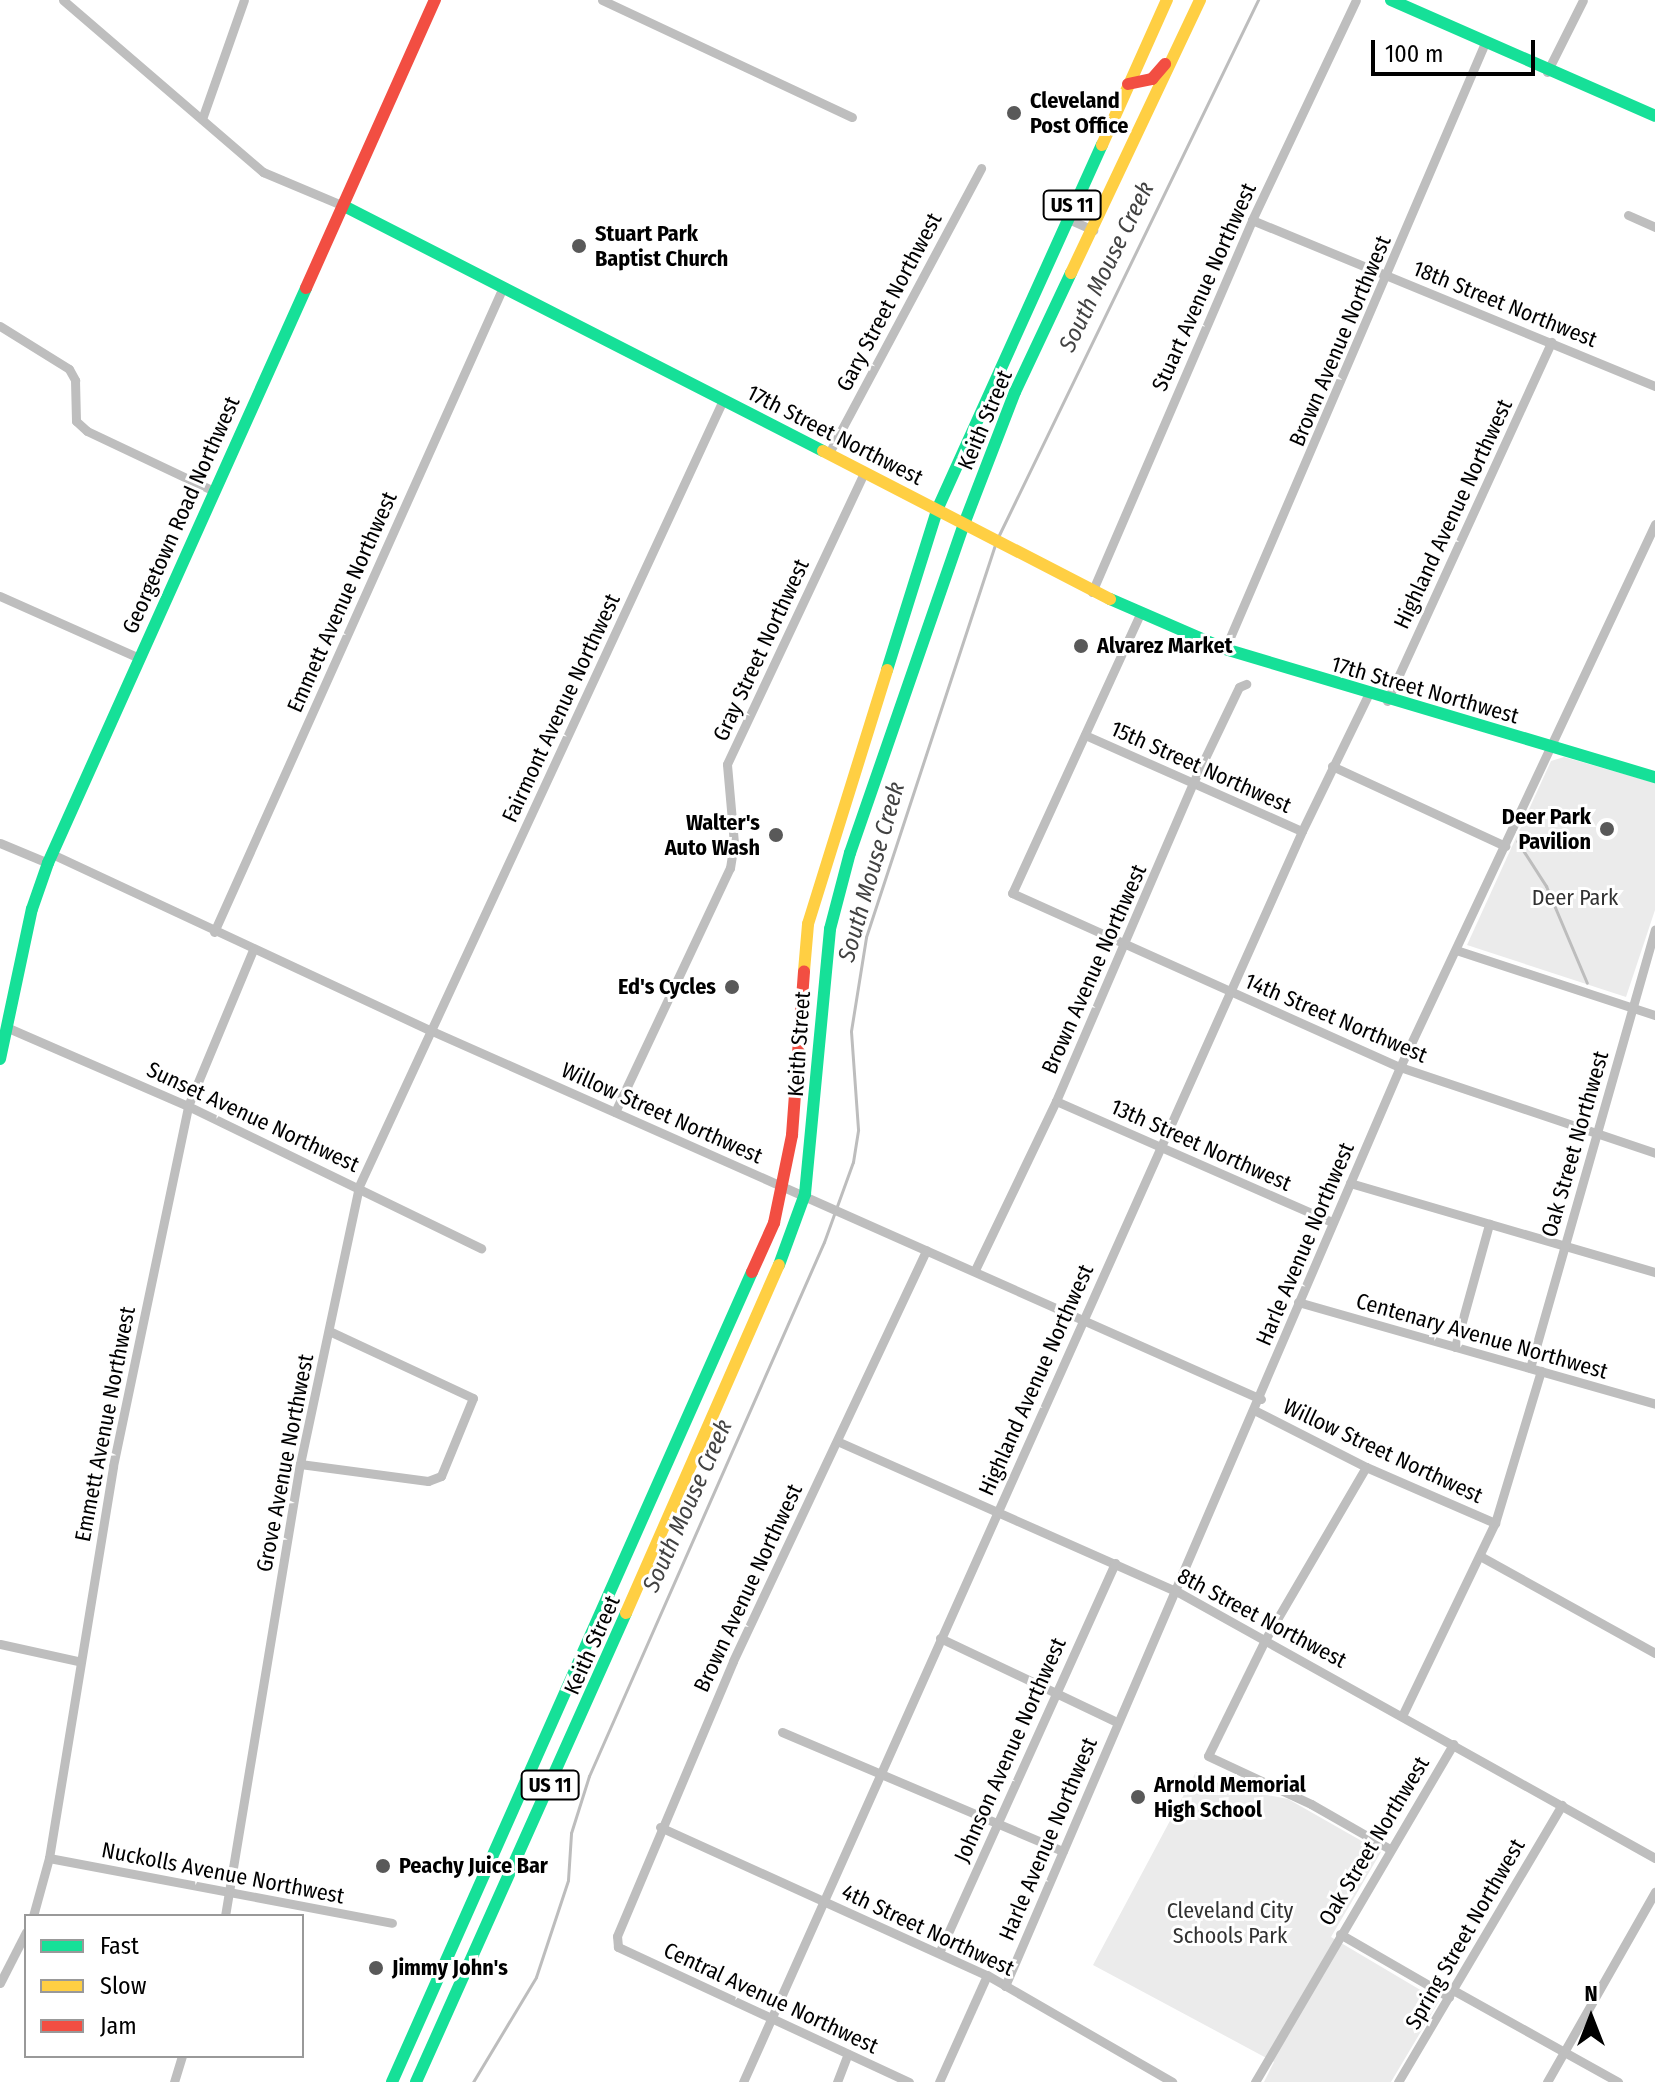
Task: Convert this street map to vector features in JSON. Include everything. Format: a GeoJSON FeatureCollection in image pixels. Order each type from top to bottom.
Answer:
{"type":"FeatureCollection","features":[{"type":"Feature","properties":{"kind":"main road","name":"Georgetown Road Northwest"},"geometry":{"type":"LineString","coordinates":[[0,1059],[32,909],[50,859],[212,490],[344,206],[435,0]]}},
{"type":"Feature","properties":{"kind":"main road","name":"Keith Street"},"geometry":{"type":"LineString","coordinates":[[392,2082],[632,1550],[768,1236],[792,1135],[808,924],[829,845],[937,510],[1066,218],[1167,0]]}},
{"type":"Feature","properties":{"kind":"main road","name":"Keith Street"},"geometry":{"type":"LineString","coordinates":[[416,2082],[762,1310],[805,1194],[830,929],[850,853],[964,524],[1018,388],[1200,0]]}},
{"type":"Feature","properties":{"kind":"main road"},"geometry":{"type":"LineString","coordinates":[[1391,0],[1484,45],[1655,116]]}},
{"type":"Feature","properties":{"kind":"main road"},"geometry":{"type":"LineString","coordinates":[[1128,84],[1152,79],[1175,53]]}},
{"type":"Feature","properties":{"kind":"main road","name":"17th Street Northwest"},"geometry":{"type":"LineString","coordinates":[[344,206],[1140,614],[1225,649],[1368,695],[1655,777]]}},
{"type":"Feature","properties":{"kind":"main road"},"geometry":{"type":"LineString","coordinates":[[980,411],[1018,388]]}},
{"type":"Feature","properties":{"kind":"main road"},"geometry":{"type":"LineString","coordinates":[[632,1550],[653,1559]]}},
{"type":"Feature","properties":{"kind":"main road"},"geometry":{"type":"LineString","coordinates":[[473,1905],[492,1913]]}},
{"type":"Feature","properties":{"kind":"street","name":"17th Street Northwest"},"geometry":{"type":"LineString","coordinates":[[63,0],[263,172],[344,206]]}},
{"type":"Feature","properties":{"kind":"street"},"geometry":{"type":"LineString","coordinates":[[202,119],[244,0]]}},
{"type":"Feature","properties":{"kind":"street"},"geometry":{"type":"LineString","coordinates":[[602,0],[852,117]]}},
{"type":"Feature","properties":{"kind":"street","name":"Stuart Avenue Northwest"},"geometry":{"type":"LineString","coordinates":[[1092,592],[1252,220],[1356,0]]}},
{"type":"Feature","properties":{"kind":"street"},"geometry":{"type":"LineString","coordinates":[[1547,72],[1583,0]]}},
{"type":"Feature","properties":{"kind":"street","name":"Brown Avenue Northwest"},"geometry":{"type":"LineString","coordinates":[[1225,649],[1388,275],[1484,45]]}},
{"type":"Feature","properties":{"kind":"street","name":"Gary Street Northwest"},"geometry":{"type":"LineString","coordinates":[[829,453],[981,168]]}},
{"type":"Feature","properties":{"kind":"street"},"geometry":{"type":"LineString","coordinates":[[1628,215],[1655,227]]}},
{"type":"Feature","properties":{"kind":"street"},"geometry":{"type":"LineString","coordinates":[[1066,218],[1093,230]]}},
{"type":"Feature","properties":{"kind":"street","name":"18th Street Northwest"},"geometry":{"type":"LineString","coordinates":[[1252,220],[1655,386]]}},
{"type":"Feature","properties":{"kind":"street","name":"Emmett Avenue Northwest"},"geometry":{"type":"LineString","coordinates":[[214,932],[503,287]]}},
{"type":"Feature","properties":{"kind":"street"},"geometry":{"type":"LineString","coordinates":[[0,326],[69,369],[75,380],[76,421],[87,431],[212,490]]}},
{"type":"Feature","properties":{"kind":"street","name":"Highland Avenue Northwest"},"geometry":{"type":"LineString","coordinates":[[1387,701],[1551,342]]}},
{"type":"Feature","properties":{"kind":"street","name":"Fairmont Avenue Northwest"},"geometry":{"type":"LineString","coordinates":[[432,1031],[723,400]]}},
{"type":"Feature","properties":{"kind":"street","name":"Gray Street Northwest"},"geometry":{"type":"LineString","coordinates":[[615,1112],[730,868],[734,843],[727,764],[864,473]]}},
{"type":"Feature","properties":{"kind":"street","name":"Harle Avenue Northwest"},"geometry":{"type":"LineString","coordinates":[[1005,1986],[1117,1722],[1178,1592],[1256,1411],[1298,1302],[1400,1067],[1655,524]]}},
{"type":"Feature","properties":{"kind":"street"},"geometry":{"type":"LineString","coordinates":[[1643,549],[1655,553]]}},
{"type":"Feature","properties":{"kind":"street"},"geometry":{"type":"LineString","coordinates":[[0,596],[139,658]]}},
{"type":"Feature","properties":{"kind":"street"},"geometry":{"type":"LineString","coordinates":[[1085,735],[1140,614]]}},
{"type":"Feature","properties":{"kind":"street","name":"Brown Avenue Northwest"},"geometry":{"type":"LineString","coordinates":[[975,1270],[1056,1101],[1193,783],[1239,687],[1246,684]]}},
{"type":"Feature","properties":{"kind":"street","name":"Highland Avenue Northwest"},"geometry":{"type":"LineString","coordinates":[[743,2082],[1082,1318],[1302,831],[1368,695]]}},
{"type":"Feature","properties":{"kind":"street","name":"15th Street Northwest"},"geometry":{"type":"LineString","coordinates":[[1085,735],[1302,831]]}},
{"type":"Feature","properties":{"kind":"street","name":"14th Street Northwest"},"geometry":{"type":"LineString","coordinates":[[1085,735],[1012,893],[1400,1067],[1655,1153]]}},
{"type":"Feature","properties":{"kind":"street"},"geometry":{"type":"LineString","coordinates":[[1332,766],[1505,846]]}},
{"type":"Feature","properties":{"kind":"street","name":"Willow Street Northwest"},"geometry":{"type":"LineString","coordinates":[[0,843],[50,859],[1261,1399]]}},
{"type":"Feature","properties":{"kind":"street"},"geometry":{"type":"LineString","coordinates":[[829,845],[850,853]]}},
{"type":"Feature","properties":{"kind":"street","name":"Oak Street Northwest"},"geometry":{"type":"LineString","coordinates":[[1530,1368],[1655,929]]}},
{"type":"Feature","properties":{"kind":"street","name":"Emmett Avenue Northwest"},"geometry":{"type":"LineString","coordinates":[[34,1914],[49,1858],[78,1661],[188,1106],[253,950]]}},
{"type":"Feature","properties":{"kind":"street"},"geometry":{"type":"LineString","coordinates":[[1456,950],[1655,1015]]}},
{"type":"Feature","properties":{"kind":"street","name":"Sunset Avenue Northwest"},"geometry":{"type":"LineString","coordinates":[[6,1027],[188,1106],[359,1186],[481,1248]]}},
{"type":"Feature","properties":{"kind":"street","name":"Grove Avenue Northwest"},"geometry":{"type":"LineString","coordinates":[[226,1914],[232,1893],[300,1464],[359,1186],[432,1031]]}},
{"type":"Feature","properties":{"kind":"street","name":"13th Street Northwest"},"geometry":{"type":"LineString","coordinates":[[1056,1101],[1332,1222]]}},
{"type":"Feature","properties":{"kind":"street"},"geometry":{"type":"LineString","coordinates":[[1350,1183],[1655,1272]]}},
{"type":"Feature","properties":{"kind":"street"},"geometry":{"type":"LineString","coordinates":[[1455,1347],[1489,1224]]}},
{"type":"Feature","properties":{"kind":"street","name":"Brown Avenue Northwest"},"geometry":{"type":"LineString","coordinates":[[618,1947],[629,1900],[660,1827],[926,1250]]}},
{"type":"Feature","properties":{"kind":"street","name":"Centenary Avenue Northwest"},"geometry":{"type":"LineString","coordinates":[[1298,1302],[1655,1404]]}},
{"type":"Feature","properties":{"kind":"street"},"geometry":{"type":"LineString","coordinates":[[300,1464],[428,1481],[441,1476],[473,1398],[329,1331]]}},
{"type":"Feature","properties":{"kind":"street"},"geometry":{"type":"LineString","coordinates":[[1402,1716],[1495,1523],[1541,1371]]}},
{"type":"Feature","properties":{"kind":"street","name":"Willow Street Northwest"},"geometry":{"type":"LineString","coordinates":[[1256,1411],[1366,1467],[1495,1523]]}},
{"type":"Feature","properties":{"kind":"street","name":"8th Street Northwest"},"geometry":{"type":"LineString","coordinates":[[837,1441],[1178,1592],[1266,1638],[1655,1858]]}},
{"type":"Feature","properties":{"kind":"street"},"geometry":{"type":"LineString","coordinates":[[1366,1467],[1266,1638],[1208,1756],[1311,1804],[1390,1849]]}},
{"type":"Feature","properties":{"kind":"street"},"geometry":{"type":"LineString","coordinates":[[1480,1556],[1655,1653]]}},
{"type":"Feature","properties":{"kind":"street","name":"Johnson Avenue Northwest"},"geometry":{"type":"LineString","coordinates":[[939,1953],[1115,1563]]}},
{"type":"Feature","properties":{"kind":"street"},"geometry":{"type":"LineString","coordinates":[[940,1638],[1117,1722]]}},
{"type":"Feature","properties":{"kind":"street"},"geometry":{"type":"LineString","coordinates":[[0,1644],[78,1661]]}},
{"type":"Feature","properties":{"kind":"street"},"geometry":{"type":"LineString","coordinates":[[782,1732],[881,1772],[995,1826],[1063,1851]]}},
{"type":"Feature","properties":{"kind":"street","name":"Oak Street Northwest"},"geometry":{"type":"LineString","coordinates":[[1255,2082],[1453,1744]]}},
{"type":"Feature","properties":{"kind":"street","name":"Spring Street Northwest"},"geometry":{"type":"LineString","coordinates":[[1398,2082],[1562,1805]]}},
{"type":"Feature","properties":{"kind":"street","name":"4th Street Northwest"},"geometry":{"type":"LineString","coordinates":[[660,1827],[987,1975],[1172,2082]]}},
{"type":"Feature","properties":{"kind":"street","name":"Nuckolls Avenue Northwest"},"geometry":{"type":"LineString","coordinates":[[49,1858],[392,1923]]}},
{"type":"Feature","properties":{"kind":"street"},"geometry":{"type":"LineString","coordinates":[[1547,2082],[1655,1892]]}},
{"type":"Feature","properties":{"kind":"street"},"geometry":{"type":"LineString","coordinates":[[1340,1934],[1618,2082]]}},
{"type":"Feature","properties":{"kind":"street"},"geometry":{"type":"LineString","coordinates":[[0,1983],[24,1936]]}},
{"type":"Feature","properties":{"kind":"street","name":"Central Avenue Northwest"},"geometry":{"type":"LineString","coordinates":[[618,1947],[909,2082]]}},
{"type":"Feature","properties":{"kind":"street"},"geometry":{"type":"LineString","coordinates":[[939,2082],[987,1975]]}},
{"type":"Feature","properties":{"kind":"street"},"geometry":{"type":"LineString","coordinates":[[837,2082],[848,2054]]}},
{"type":"Feature","properties":{"kind":"street"},"geometry":{"type":"LineString","coordinates":[[174,2082],[181,2058]]}},
{"type":"Feature","properties":{"kind":"green space","name":"Deer Park"},"geometry":{"type":"Polygon","coordinates":[[[1564,757],[1655,783],[1655,910],[1626,997],[1467,945],[1551,761],[1564,757]]]}},
{"type":"Feature","properties":{"kind":"green space","name":"Cleveland City Schools Park"},"geometry":{"type":"Polygon","coordinates":[[[1196,1772],[1226,1787],[1288,1799],[1381,1852],[1331,1937],[1439,2001],[1391,2082],[1264,2082],[1274,2062],[1093,1965],[1196,1772]]]}},
{"type":"Feature","properties":{"kind":"waterway","name":"South Mouse Creek"},"geometry":{"type":"LineString","coordinates":[[998,537],[1258,0]]}},
{"type":"Feature","properties":{"kind":"waterway","name":"South Mouse Creek"},"geometry":{"type":"LineString","coordinates":[[473,2082],[536,1977],[568,1880],[571,1833],[589,1776],[824,1242],[853,1162],[858,1129],[851,1031],[866,937],[995,544]]}},
{"type":"Feature","properties":{"kind":"waterway"},"geometry":{"type":"LineString","coordinates":[[1517,841],[1546,886],[1587,983]]}},
{"type":"Feature","properties":{"kind":"traffic: fast"},"geometry":{"type":"LineString","coordinates":[[1391,0],[1655,116]]}},
{"type":"Feature","properties":{"kind":"traffic: fast"},"geometry":{"type":"LineString","coordinates":[[887,670],[937,510],[1102,145]]}},
{"type":"Feature","properties":{"kind":"traffic: fast"},"geometry":{"type":"LineString","coordinates":[[344,206],[823,451]]}},
{"type":"Feature","properties":{"kind":"traffic: fast"},"geometry":{"type":"LineString","coordinates":[[779,1265],[805,1194],[830,929],[850,853],[964,524],[1015,392],[1071,273]]}},
{"type":"Feature","properties":{"kind":"traffic: fast"},"geometry":{"type":"LineString","coordinates":[[0,1059],[32,909],[48,863],[306,288]]}},
{"type":"Feature","properties":{"kind":"traffic: fast"},"geometry":{"type":"LineString","coordinates":[[1110,599],[1225,649],[1655,777]]}},
{"type":"Feature","properties":{"kind":"traffic: fast"},"geometry":{"type":"LineString","coordinates":[[392,2082],[752,1272]]}},
{"type":"Feature","properties":{"kind":"traffic: fast"},"geometry":{"type":"LineString","coordinates":[[416,2082],[626,1613]]}},
{"type":"Feature","properties":{"kind":"traffic: slow"},"geometry":{"type":"LineString","coordinates":[[1102,145],[1167,0]]}},
{"type":"Feature","properties":{"kind":"traffic: slow"},"geometry":{"type":"LineString","coordinates":[[1071,273],[1200,0]]}},
{"type":"Feature","properties":{"kind":"traffic: slow"},"geometry":{"type":"LineString","coordinates":[[823,451],[1110,599]]}},
{"type":"Feature","properties":{"kind":"traffic: slow"},"geometry":{"type":"LineString","coordinates":[[804,971],[808,924],[887,670]]}},
{"type":"Feature","properties":{"kind":"traffic: slow"},"geometry":{"type":"LineString","coordinates":[[626,1613],[779,1265]]}},
{"type":"Feature","properties":{"kind":"traffic: jam"},"geometry":{"type":"LineString","coordinates":[[306,288],[435,0]]}},
{"type":"Feature","properties":{"kind":"traffic: jam"},"geometry":{"type":"LineString","coordinates":[[1128,84],[1152,79],[1165,64]]}},
{"type":"Feature","properties":{"kind":"traffic: jam"},"geometry":{"type":"LineString","coordinates":[[752,1272],[774,1223],[792,1135],[804,971]]}},
{"type":"Feature","properties":{"kind":"place","name":"Cleveland Post Office"},"geometry":{"type":"Point","coordinates":[1014,113]}},
{"type":"Feature","properties":{"kind":"place","name":"Stuart Park Baptist Church"},"geometry":{"type":"Point","coordinates":[579,246]}},
{"type":"Feature","properties":{"kind":"place","name":"Alvarez Market"},"geometry":{"type":"Point","coordinates":[1081,646]}},
{"type":"Feature","properties":{"kind":"place","name":"Deer Park Pavilion"},"geometry":{"type":"Point","coordinates":[1607,829]}},
{"type":"Feature","properties":{"kind":"place","name":"Walter's Auto Wash"},"geometry":{"type":"Point","coordinates":[776,835]}},
{"type":"Feature","properties":{"kind":"place","name":"Ed's Cycles"},"geometry":{"type":"Point","coordinates":[732,987]}},
{"type":"Feature","properties":{"kind":"place","name":"Arnold Memorial High School"},"geometry":{"type":"Point","coordinates":[1138,1797]}},
{"type":"Feature","properties":{"kind":"place","name":"Peachy Juice Bar"},"geometry":{"type":"Point","coordinates":[383,1866]}},
{"type":"Feature","properties":{"kind":"place","name":"Jimmy John's"},"geometry":{"type":"Point","coordinates":[376,1968]}}]}
